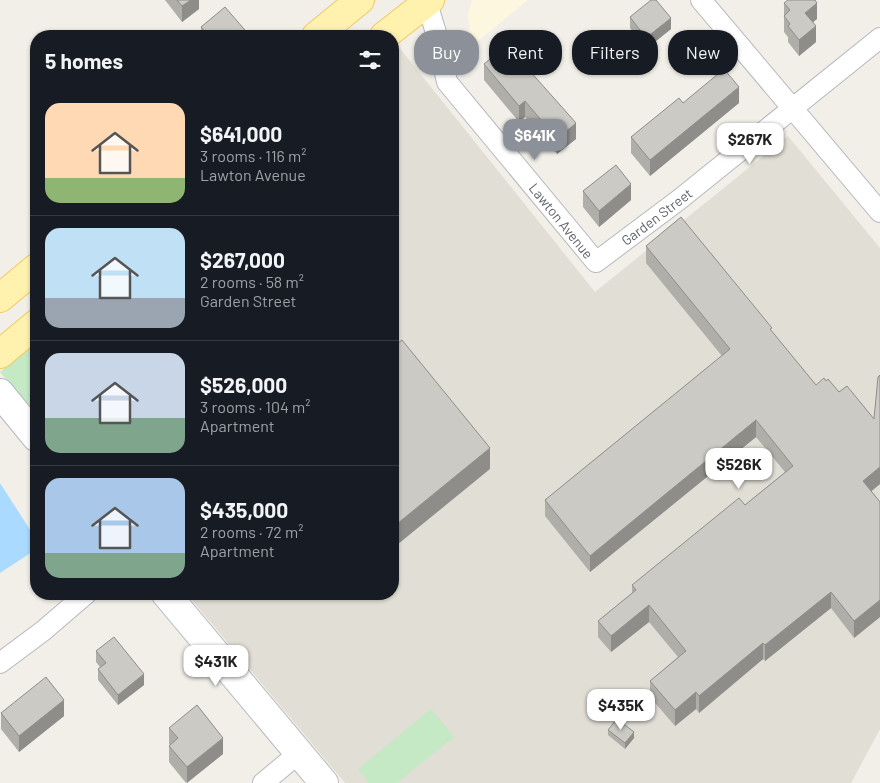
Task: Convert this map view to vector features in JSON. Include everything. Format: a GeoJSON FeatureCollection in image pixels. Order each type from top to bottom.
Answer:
{"type":"FeatureCollection","features":[{"type":"Feature","properties":{"kind":"main road"},"geometry":{"type":"LineString","coordinates":[[323,30],[360,0]]}},
{"type":"Feature","properties":{"kind":"main road"},"geometry":{"type":"LineString","coordinates":[[392,30],[428,1]]}},
{"type":"Feature","properties":{"kind":"main road"},"geometry":{"type":"LineString","coordinates":[[0,298],[30,273]]}},
{"type":"Feature","properties":{"kind":"main road"},"geometry":{"type":"LineString","coordinates":[[0,354],[30,329]]}},
{"type":"Feature","properties":{"kind":"street"},"geometry":{"type":"LineString","coordinates":[[701,0],[880,212]]}},
{"type":"Feature","properties":{"kind":"street","name":"Lawton Avenue"},"geometry":{"type":"LineString","coordinates":[[428,1],[448,82],[596,262]]}},
{"type":"Feature","properties":{"kind":"street","name":"Garden Street"},"geometry":{"type":"LineString","coordinates":[[596,262],[680,200],[880,38]]}},
{"type":"Feature","properties":{"kind":"street"},"geometry":{"type":"LineString","coordinates":[[0,393],[30,430]]}},
{"type":"Feature","properties":{"kind":"street"},"geometry":{"type":"LineString","coordinates":[[0,663],[43,631],[79,600]]}},
{"type":"Feature","properties":{"kind":"street"},"geometry":{"type":"LineString","coordinates":[[171,600],[324,783]]}},
{"type":"Feature","properties":{"kind":"street"},"geometry":{"type":"LineString","coordinates":[[263,783],[299,753]]}},
{"type":"Feature","properties":{"kind":"shaded area"},"geometry":{"type":"Polygon","coordinates":[[[472,0],[528,0],[479,40],[479,30],[469,30],[468,15],[472,0]]]}},
{"type":"Feature","properties":{"kind":"shaded area"},"geometry":{"type":"Polygon","coordinates":[[[399,47],[414,66],[414,75],[421,75],[595,292],[788,136],[880,248],[880,729],[851,783],[345,783],[192,600],[399,600],[399,47]]]}},
{"type":"Feature","properties":{"kind":"green space"},"geometry":{"type":"Polygon","coordinates":[[[30,347],[30,407],[0,372],[30,347]]]}},
{"type":"Feature","properties":{"kind":"green space"},"geometry":{"type":"Polygon","coordinates":[[[431,709],[454,737],[397,783],[369,783],[358,769],[431,709]]]}},
{"type":"Feature","properties":{"kind":"water"},"geometry":{"type":"Polygon","coordinates":[[[0,483],[30,530],[30,553],[0,573],[0,483]]]}},
{"type":"Feature","properties":{"kind":"building"},"geometry":{"type":"Polygon","coordinates":[[[177,0],[191,0],[182,6],[177,0]]]}},
{"type":"Feature","properties":{"kind":"building"},"geometry":{"type":"Polygon","coordinates":[[[651,0],[656,0],[671,18],[656,30],[640,30],[630,17],[651,0]]]}},
{"type":"Feature","properties":{"kind":"building"},"geometry":{"type":"Polygon","coordinates":[[[788,0],[815,0],[817,3],[805,13],[816,26],[799,40],[788,26],[790,24],[784,16],[790,10],[784,3],[788,0]]]}},
{"type":"Feature","properties":{"kind":"building"},"geometry":{"type":"Polygon","coordinates":[[[225,7],[245,30],[204,30],[201,27],[225,7]]]}},
{"type":"Feature","properties":{"kind":"building"},"geometry":{"type":"Polygon","coordinates":[[[489,60],[489,70],[484,64],[489,60]]]}},
{"type":"Feature","properties":{"kind":"building"},"geometry":{"type":"Polygon","coordinates":[[[493,75],[533,75],[576,123],[557,139],[525,101],[519,106],[493,75]]]}},
{"type":"Feature","properties":{"kind":"building"},"geometry":{"type":"Polygon","coordinates":[[[717,75],[729,75],[739,87],[650,160],[631,137],[679,98],[683,103],[717,75]]]}},
{"type":"Feature","properties":{"kind":"building"},"geometry":{"type":"Polygon","coordinates":[[[616,165],[631,184],[599,211],[583,191],[616,165]]]}},
{"type":"Feature","properties":{"kind":"building"},"geometry":{"type":"Polygon","coordinates":[[[681,217],[816,385],[824,378],[826,381],[828,379],[839,392],[847,386],[874,419],[878,377],[880,375],[880,467],[863,481],[880,502],[880,600],[854,621],[831,592],[765,645],[763,643],[699,696],[696,692],[675,710],[650,681],[686,651],[649,605],[611,636],[598,621],[636,590],[632,585],[739,498],[745,505],[793,466],[756,420],[590,556],[545,500],[730,349],[646,246],[681,217]]]}},
{"type":"Feature","properties":{"kind":"building"},"geometry":{"type":"Polygon","coordinates":[[[402,340],[490,448],[399,522],[399,342],[402,340]]]}},
{"type":"Feature","properties":{"kind":"building"},"geometry":{"type":"Polygon","coordinates":[[[114,637],[144,674],[118,695],[98,669],[106,663],[96,651],[114,637]]]}},
{"type":"Feature","properties":{"kind":"building"},"geometry":{"type":"Polygon","coordinates":[[[46,677],[64,700],[19,736],[1,713],[46,677]]]}},
{"type":"Feature","properties":{"kind":"building"},"geometry":{"type":"Polygon","coordinates":[[[197,705],[223,738],[187,767],[169,746],[178,738],[169,728],[197,705]]]}},
{"type":"Feature","properties":{"kind":"building"},"geometry":{"type":"Polygon","coordinates":[[[617,719],[634,732],[625,743],[608,730],[617,719]]]}}]}
